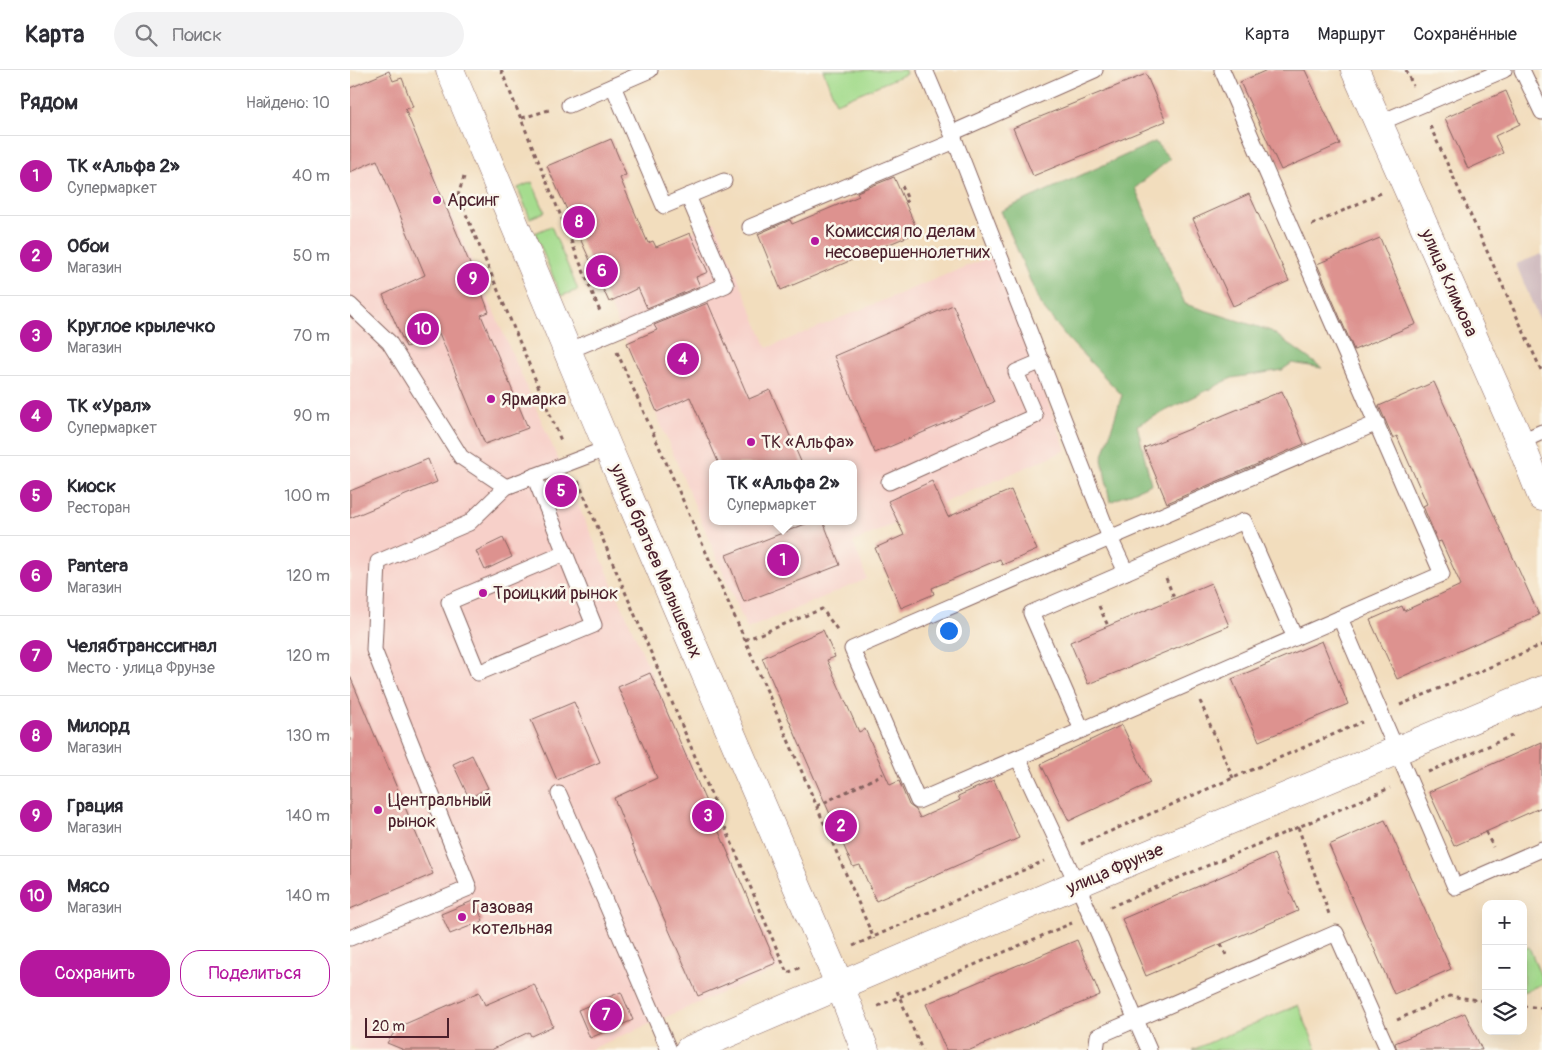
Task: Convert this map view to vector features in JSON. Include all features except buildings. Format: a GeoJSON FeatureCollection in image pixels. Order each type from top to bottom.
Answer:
{"type":"FeatureCollection","features":[{"type":"Feature","properties":{"kind":"street","name":"улица братьев Малышевых"},"geometry":{"type":"LineString","coordinates":[[450,70],[608,448],[840,986],[865,1050]]}},
{"type":"Feature","properties":{"kind":"street","name":"улица Климова"},"geometry":{"type":"LineString","coordinates":[[1355,70],[1405,182],[1531,437],[1541,491]]}},
{"type":"Feature","properties":{"kind":"street","name":"улица Фрунзе"},"geometry":{"type":"LineString","coordinates":[[689,1050],[1077,884],[1542,690]]}},
{"type":"Feature","properties":{"kind":"lane"},"geometry":{"type":"LineString","coordinates":[[568,105],[650,70]]}},
{"type":"Feature","properties":{"kind":"lane"},"geometry":{"type":"LineString","coordinates":[[925,70],[1042,361],[1110,538],[1126,572]]}},
{"type":"Feature","properties":{"kind":"lane"},"geometry":{"type":"LineString","coordinates":[[750,227],[953,137],[1095,70]]}},
{"type":"Feature","properties":{"kind":"lane"},"geometry":{"type":"LineString","coordinates":[[1222,70],[1442,574],[918,801],[852,649],[1376,423]]}},
{"type":"Feature","properties":{"kind":"lane"},"geometry":{"type":"LineString","coordinates":[[1379,123],[1504,70]]}},
{"type":"Feature","properties":{"kind":"lane"},"geometry":{"type":"LineString","coordinates":[[1522,70],[1542,112]]}},
{"type":"Feature","properties":{"kind":"lane"},"geometry":{"type":"LineString","coordinates":[[613,86],[664,206],[724,181]]}},
{"type":"Feature","properties":{"kind":"lane"},"geometry":{"type":"LineString","coordinates":[[568,351],[726,285],[688,196]]}},
{"type":"Feature","properties":{"kind":"lane"},"geometry":{"type":"LineString","coordinates":[[350,305],[389,342],[461,457],[506,487]]}},
{"type":"Feature","properties":{"kind":"lane"},"geometry":{"type":"LineString","coordinates":[[889,482],[1036,416],[1016,372],[1042,361]]}},
{"type":"Feature","properties":{"kind":"lane"},"geometry":{"type":"LineString","coordinates":[[350,938],[469,888],[374,650],[378,562],[470,523],[506,487],[608,448]]}},
{"type":"Feature","properties":{"kind":"lane"},"geometry":{"type":"LineString","coordinates":[[534,476],[594,625],[478,673],[449,602],[565,553]]}},
{"type":"Feature","properties":{"kind":"lane"},"geometry":{"type":"LineString","coordinates":[[1082,730],[1031,613],[1244,521],[1295,638]]}},
{"type":"Feature","properties":{"kind":"lane"},"geometry":{"type":"LineString","coordinates":[[1340,618],[1454,887],[1542,849]]}},
{"type":"Feature","properties":{"kind":"lane"},"geometry":{"type":"LineString","coordinates":[[1018,758],[1077,884],[1149,1050]]}},
{"type":"Feature","properties":{"kind":"lane"},"geometry":{"type":"LineString","coordinates":[[559,794],[669,1050]]}},
{"type":"Feature","properties":{"kind":"lane"},"geometry":{"type":"LineString","coordinates":[[1096,1050],[1098,1036],[1336,933],[1388,1050]]}},
{"type":"Feature","properties":{"kind":"path"},"geometry":{"type":"LineString","coordinates":[[501,70],[609,334],[745,640],[922,1050]]}},
{"type":"Feature","properties":{"kind":"path"},"geometry":{"type":"LineString","coordinates":[[1406,70],[1542,372]]}},
{"type":"Feature","properties":{"kind":"path"},"geometry":{"type":"LineString","coordinates":[[522,118],[568,105]]}},
{"type":"Feature","properties":{"kind":"path"},"geometry":{"type":"LineString","coordinates":[[465,173],[458,195],[787,973],[874,938],[1062,853],[1542,645]]}},
{"type":"Feature","properties":{"kind":"path"},"geometry":{"type":"LineString","coordinates":[[1293,234],[1405,182]]}},
{"type":"Feature","properties":{"kind":"path"},"geometry":{"type":"LineString","coordinates":[[745,640],[822,609],[852,649]]}},
{"type":"Feature","properties":{"kind":"path"},"geometry":{"type":"LineString","coordinates":[[1192,682],[1233,778]]}},
{"type":"Feature","properties":{"kind":"path"},"geometry":{"type":"LineString","coordinates":[[852,1018],[1524,730]]}},
{"type":"Feature","properties":{"kind":"path"},"geometry":{"type":"LineString","coordinates":[[817,806],[902,764]]}},
{"type":"Feature","properties":{"kind":"path"},"geometry":{"type":"LineString","coordinates":[[1298,827],[1336,933]]}},
{"type":"Feature","properties":{"kind":"path"},"geometry":{"type":"LineString","coordinates":[[1378,1028],[1449,996],[1482,1000]]}},
{"type":"Feature","properties":{"kind":"path"},"geometry":{"type":"LineString","coordinates":[[1527,1006],[1542,1008]]}},
{"type":"Feature","properties":{"kind":"shaded area"},"geometry":{"type":"Polygon","coordinates":[[[389,71],[780,968],[589,1050],[359,1050],[350,1046],[350,88],[389,71]]]}},
{"type":"Feature","properties":{"kind":"shaded area"},"geometry":{"type":"Polygon","coordinates":[[[715,222],[767,348],[994,255],[1066,450],[853,542],[867,579],[747,629],[609,302],[667,274],[656,247],[715,222]]]}},
{"type":"Feature","properties":{"kind":"shaded area"},"geometry":{"type":"Polygon","coordinates":[[[1542,254],[1542,327],[1516,264],[1542,254]]]}},
{"type":"Feature","properties":{"kind":"green space"},"geometry":{"type":"Polygon","coordinates":[[[823,70],[905,70],[906,74],[836,103],[823,70]]]}},
{"type":"Feature","properties":{"kind":"green space"},"geometry":{"type":"Polygon","coordinates":[[[1155,142],[1170,159],[1135,188],[1185,304],[1271,331],[1322,368],[1292,363],[1282,370],[1232,378],[1137,425],[1151,484],[1110,502],[1102,459],[1122,395],[1069,340],[1040,304],[1001,211],[1155,142]]]}},
{"type":"Feature","properties":{"kind":"green space"},"geometry":{"type":"Polygon","coordinates":[[[532,182],[545,212],[530,218],[518,188],[532,182]]]}},
{"type":"Feature","properties":{"kind":"green space"},"geometry":{"type":"Polygon","coordinates":[[[551,226],[578,290],[561,296],[535,233],[551,226]]]}},
{"type":"Feature","properties":{"kind":"green space"},"geometry":{"type":"Polygon","coordinates":[[[1529,947],[1542,979],[1542,984],[1527,990],[1527,990],[1527,948],[1529,947]]]}},
{"type":"Feature","properties":{"kind":"green space"},"geometry":{"type":"Polygon","coordinates":[[[1298,1005],[1317,1050],[1192,1050],[1298,1005]]]}},
{"type":"Feature","properties":{"kind":"place","name":"Арсинг"},"geometry":{"type":"Point","coordinates":[437,200]}},
{"type":"Feature","properties":{"kind":"place","name":"Милорд"},"geometry":{"type":"Point","coordinates":[579,222]}},
{"type":"Feature","properties":{"kind":"place","name":"Комиссия по делам несовершеннолетних"},"geometry":{"type":"Point","coordinates":[815,241]}},
{"type":"Feature","properties":{"kind":"place","name":"Pantera"},"geometry":{"type":"Point","coordinates":[602,271]}},
{"type":"Feature","properties":{"kind":"place","name":"Грация"},"geometry":{"type":"Point","coordinates":[473,279]}},
{"type":"Feature","properties":{"kind":"place","name":"Мясо"},"geometry":{"type":"Point","coordinates":[423,329]}},
{"type":"Feature","properties":{"kind":"place","name":"ТК «Урал»"},"geometry":{"type":"Point","coordinates":[683,359]}},
{"type":"Feature","properties":{"kind":"place","name":"Ярмарка"},"geometry":{"type":"Point","coordinates":[491,399]}},
{"type":"Feature","properties":{"kind":"place","name":"ТК «Альфа»"},"geometry":{"type":"Point","coordinates":[751,442]}},
{"type":"Feature","properties":{"kind":"place","name":"Киоск"},"geometry":{"type":"Point","coordinates":[561,491]}},
{"type":"Feature","properties":{"kind":"place","name":"ТК «Альфа 2»"},"geometry":{"type":"Point","coordinates":[783,560]}},
{"type":"Feature","properties":{"kind":"place","name":"Троицкий рынок"},"geometry":{"type":"Point","coordinates":[483,593]}},
{"type":"Feature","properties":{"kind":"place","name":"Центральный рынок"},"geometry":{"type":"Point","coordinates":[378,810]}},
{"type":"Feature","properties":{"kind":"place","name":"Круглое крылечко"},"geometry":{"type":"Point","coordinates":[708,816]}},
{"type":"Feature","properties":{"kind":"place","name":"Обои"},"geometry":{"type":"Point","coordinates":[841,826]}},
{"type":"Feature","properties":{"kind":"place","name":"Газовая котельная"},"geometry":{"type":"Point","coordinates":[462,917]}},
{"type":"Feature","properties":{"kind":"place","name":"Челябтранссигнал"},"geometry":{"type":"Point","coordinates":[606,1015]}}]}
